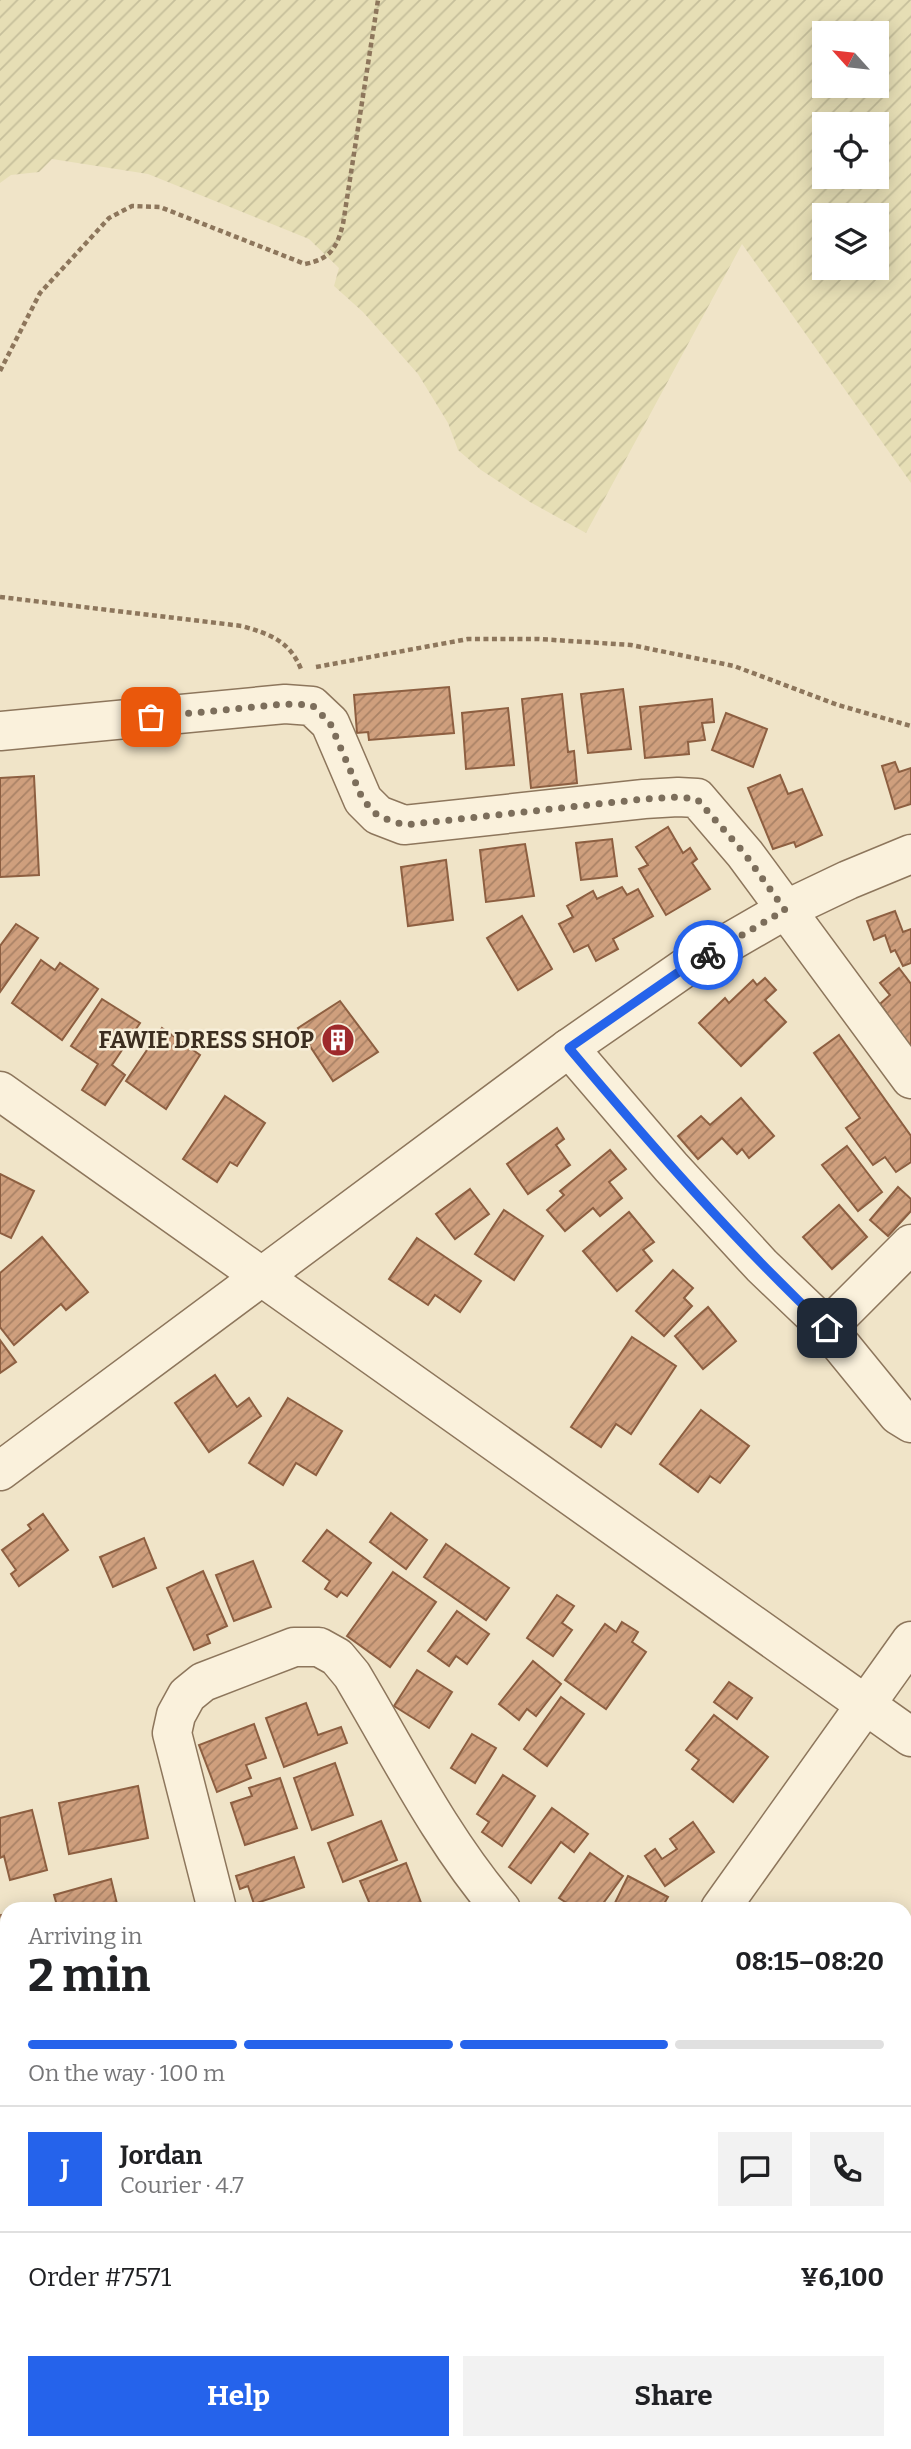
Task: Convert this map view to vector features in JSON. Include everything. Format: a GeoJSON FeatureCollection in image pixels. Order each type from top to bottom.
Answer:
{"type":"FeatureCollection","features":[{"type":"Feature","properties":{"kind":"street"},"geometry":{"type":"LineString","coordinates":[[0,731],[285,704],[312,705],[330,723],[363,800],[378,816],[404,825],[644,799],[697,799],[745,854],[911,1079]]}},
{"type":"Feature","properties":{"kind":"street"},"geometry":{"type":"LineString","coordinates":[[0,1471],[569,1048],[683,969],[785,910],[911,854]]}},
{"type":"Feature","properties":{"kind":"street"},"geometry":{"type":"LineString","coordinates":[[569,1048],[671,1167],[762,1266],[827,1328],[898,1415],[911,1423]]}},
{"type":"Feature","properties":{"kind":"street"},"geometry":{"type":"LineString","coordinates":[[0,1091],[911,1737]]}},
{"type":"Feature","properties":{"kind":"street"},"geometry":{"type":"LineString","coordinates":[[827,1328],[911,1244]]}},
{"type":"Feature","properties":{"kind":"street"},"geometry":{"type":"LineString","coordinates":[[725,1902],[911,1641]]}},
{"type":"Feature","properties":{"kind":"street"},"geometry":{"type":"LineString","coordinates":[[215,1902],[172,1733],[176,1715],[187,1695],[203,1682],[294,1647],[319,1647],[337,1657],[352,1675],[448,1839],[473,1877],[495,1902]]}},
{"type":"Feature","properties":{"kind":"path"},"geometry":{"type":"LineString","coordinates":[[0,371],[40,293],[109,218],[132,206],[160,207],[305,264],[319,261],[337,246],[343,223],[377,0]]}},
{"type":"Feature","properties":{"kind":"path"},"geometry":{"type":"LineString","coordinates":[[0,597],[242,626],[274,636],[296,657],[302,671]]}},
{"type":"Feature","properties":{"kind":"path"},"geometry":{"type":"LineString","coordinates":[[294,674],[468,639],[539,639],[631,645],[734,666],[838,705],[911,726]]}},
{"type":"Feature","properties":{"kind":"shaded area"},"geometry":{"type":"Polygon","coordinates":[[[0,0],[911,0],[911,483],[742,244],[586,533],[530,502],[481,470],[458,450],[448,423],[418,374],[363,312],[334,286],[339,268],[309,239],[148,174],[52,159],[39,172],[11,175],[0,183],[0,0]]]}},
{"type":"Feature","properties":{"kind":"building"},"geometry":{"type":"Polygon","coordinates":[[[449,687],[454,733],[369,740],[368,732],[357,733],[354,695],[449,687]]]}},
{"type":"Feature","properties":{"kind":"building"},"geometry":{"type":"Polygon","coordinates":[[[623,689],[631,749],[588,753],[581,694],[623,689]]]}},
{"type":"Feature","properties":{"kind":"building"},"geometry":{"type":"Polygon","coordinates":[[[562,694],[568,752],[574,751],[577,783],[531,788],[522,699],[562,694]]]}},
{"type":"Feature","properties":{"kind":"building"},"geometry":{"type":"Polygon","coordinates":[[[712,699],[714,722],[702,723],[705,740],[688,742],[689,754],[645,758],[640,707],[712,699]]]}},
{"type":"Feature","properties":{"kind":"building"},"geometry":{"type":"Polygon","coordinates":[[[508,708],[514,765],[466,769],[462,713],[508,708]]]}},
{"type":"Feature","properties":{"kind":"building"},"geometry":{"type":"Polygon","coordinates":[[[726,713],[767,729],[753,767],[712,750],[726,713]]]}},
{"type":"Feature","properties":{"kind":"building"},"geometry":{"type":"Polygon","coordinates":[[[895,762],[899,772],[911,768],[911,804],[895,809],[882,766],[895,762]]]}},
{"type":"Feature","properties":{"kind":"building"},"geometry":{"type":"Polygon","coordinates":[[[780,775],[788,794],[802,789],[822,835],[796,847],[794,842],[773,849],[748,788],[780,775]]]}},
{"type":"Feature","properties":{"kind":"building"},"geometry":{"type":"Polygon","coordinates":[[[34,776],[39,875],[0,877],[0,778],[34,776]]]}},
{"type":"Feature","properties":{"kind":"building"},"geometry":{"type":"Polygon","coordinates":[[[668,827],[683,853],[690,848],[697,859],[692,863],[710,889],[666,915],[639,869],[648,865],[636,847],[668,827]]]}},
{"type":"Feature","properties":{"kind":"building"},"geometry":{"type":"Polygon","coordinates":[[[612,839],[617,876],[581,880],[576,843],[612,839]]]}},
{"type":"Feature","properties":{"kind":"building"},"geometry":{"type":"Polygon","coordinates":[[[525,844],[534,896],[486,902],[480,850],[525,844]]]}},
{"type":"Feature","properties":{"kind":"building"},"geometry":{"type":"Polygon","coordinates":[[[446,860],[453,920],[408,926],[401,867],[446,860]]]}},
{"type":"Feature","properties":{"kind":"building"},"geometry":{"type":"Polygon","coordinates":[[[622,887],[627,895],[638,889],[653,916],[613,939],[618,949],[596,961],[588,945],[574,952],[559,924],[573,917],[567,906],[593,891],[597,899],[622,887]]]}},
{"type":"Feature","properties":{"kind":"building"},"geometry":{"type":"Polygon","coordinates":[[[895,911],[903,932],[911,929],[911,963],[903,966],[895,950],[891,952],[885,935],[874,940],[867,921],[895,911]]]}},
{"type":"Feature","properties":{"kind":"building"},"geometry":{"type":"Polygon","coordinates":[[[522,916],[552,969],[518,990],[487,938],[522,916]]]}},
{"type":"Feature","properties":{"kind":"building"},"geometry":{"type":"Polygon","coordinates":[[[16,924],[38,938],[0,992],[0,946],[16,924]]]}},
{"type":"Feature","properties":{"kind":"building"},"geometry":{"type":"Polygon","coordinates":[[[41,960],[55,970],[60,963],[98,989],[62,1040],[12,1003],[41,960]]]}},
{"type":"Feature","properties":{"kind":"building"},"geometry":{"type":"Polygon","coordinates":[[[899,968],[911,984],[911,1060],[878,1018],[886,1012],[880,1004],[890,995],[880,983],[899,968]]]}},
{"type":"Feature","properties":{"kind":"building"},"geometry":{"type":"Polygon","coordinates":[[[765,978],[776,990],[765,1000],[786,1022],[741,1066],[699,1023],[725,998],[729,1003],[753,980],[757,985],[765,978]]]}},
{"type":"Feature","properties":{"kind":"building"},"geometry":{"type":"Polygon","coordinates":[[[102,999],[140,1023],[112,1065],[125,1075],[105,1105],[82,1090],[98,1064],[71,1046],[102,999]]]}},
{"type":"Feature","properties":{"kind":"building","name":"FAWIE DRESS SHOP"},"geometry":{"type":"Polygon","coordinates":[[[340,1001],[378,1052],[333,1081],[298,1028],[340,1001]]]}},
{"type":"Feature","properties":{"kind":"building"},"geometry":{"type":"Polygon","coordinates":[[[162,1028],[200,1055],[166,1109],[126,1081],[162,1028]]]}},
{"type":"Feature","properties":{"kind":"building"},"geometry":{"type":"Polygon","coordinates":[[[839,1035],[911,1136],[911,1162],[896,1172],[885,1157],[873,1165],[846,1128],[860,1118],[814,1053],[839,1035]]]}},
{"type":"Feature","properties":{"kind":"building"},"geometry":{"type":"Polygon","coordinates":[[[225,1096],[265,1123],[237,1166],[230,1162],[217,1182],[183,1159],[225,1096]]]}},
{"type":"Feature","properties":{"kind":"building"},"geometry":{"type":"Polygon","coordinates":[[[741,1098],[774,1136],[749,1158],[742,1149],[737,1154],[722,1138],[698,1159],[678,1136],[701,1116],[710,1125],[741,1098]]]}},
{"type":"Feature","properties":{"kind":"building"},"geometry":{"type":"Polygon","coordinates":[[[557,1128],[564,1139],[556,1145],[570,1165],[528,1194],[507,1164],[557,1128]]]}},
{"type":"Feature","properties":{"kind":"building"},"geometry":{"type":"Polygon","coordinates":[[[847,1146],[882,1192],[858,1211],[822,1165],[847,1146]]]}},
{"type":"Feature","properties":{"kind":"building"},"geometry":{"type":"Polygon","coordinates":[[[610,1150],[626,1169],[609,1182],[622,1198],[600,1216],[593,1208],[565,1231],[547,1210],[564,1195],[560,1191],[610,1150]]]}},
{"type":"Feature","properties":{"kind":"building"},"geometry":{"type":"Polygon","coordinates":[[[0,1174],[34,1191],[11,1238],[0,1233],[0,1174]]]}},
{"type":"Feature","properties":{"kind":"building"},"geometry":{"type":"Polygon","coordinates":[[[898,1187],[911,1199],[911,1211],[888,1236],[870,1220],[898,1187]]]}},
{"type":"Feature","properties":{"kind":"building"},"geometry":{"type":"Polygon","coordinates":[[[470,1189],[489,1214],[455,1239],[436,1214],[470,1189]]]}},
{"type":"Feature","properties":{"kind":"building"},"geometry":{"type":"Polygon","coordinates":[[[839,1205],[867,1237],[832,1269],[803,1237],[839,1205]]]}},
{"type":"Feature","properties":{"kind":"building"},"geometry":{"type":"Polygon","coordinates":[[[504,1210],[543,1236],[514,1280],[475,1254],[504,1210]]]}},
{"type":"Feature","properties":{"kind":"building"},"geometry":{"type":"Polygon","coordinates":[[[629,1212],[654,1242],[643,1250],[652,1261],[617,1291],[583,1251],[629,1212]]]}},
{"type":"Feature","properties":{"kind":"building"},"geometry":{"type":"Polygon","coordinates":[[[42,1237],[88,1292],[66,1310],[61,1304],[14,1345],[0,1327],[0,1273],[42,1237]]]}},
{"type":"Feature","properties":{"kind":"building"},"geometry":{"type":"Polygon","coordinates":[[[417,1238],[481,1281],[460,1312],[435,1295],[428,1305],[389,1279],[417,1238]]]}},
{"type":"Feature","properties":{"kind":"building"},"geometry":{"type":"Polygon","coordinates":[[[673,1270],[693,1288],[684,1298],[692,1306],[664,1336],[636,1311],[673,1270]]]}},
{"type":"Feature","properties":{"kind":"building"},"geometry":{"type":"Polygon","coordinates":[[[708,1307],[736,1341],[703,1369],[675,1336],[708,1307]]]}},
{"type":"Feature","properties":{"kind":"building"},"geometry":{"type":"Polygon","coordinates":[[[632,1337],[676,1366],[631,1434],[616,1424],[601,1447],[571,1427],[632,1337]]]}},
{"type":"Feature","properties":{"kind":"building"},"geometry":{"type":"Polygon","coordinates":[[[0,1340],[16,1362],[0,1373],[0,1340]]]}},
{"type":"Feature","properties":{"kind":"building"},"geometry":{"type":"Polygon","coordinates":[[[215,1375],[237,1407],[249,1398],[261,1416],[209,1452],[175,1403],[215,1375]]]}},
{"type":"Feature","properties":{"kind":"building"},"geometry":{"type":"Polygon","coordinates":[[[288,1398],[342,1431],[316,1475],[296,1463],[283,1485],[249,1463],[288,1398]]]}},
{"type":"Feature","properties":{"kind":"building"},"geometry":{"type":"Polygon","coordinates":[[[701,1410],[749,1446],[720,1483],[710,1476],[698,1492],[660,1464],[701,1410]]]}},
{"type":"Feature","properties":{"kind":"building"},"geometry":{"type":"Polygon","coordinates":[[[391,1513],[427,1540],[406,1569],[370,1542],[391,1513]]]}},
{"type":"Feature","properties":{"kind":"building"},"geometry":{"type":"Polygon","coordinates":[[[43,1514],[68,1550],[19,1586],[11,1574],[16,1570],[2,1550],[31,1529],[28,1525],[43,1514]]]}},
{"type":"Feature","properties":{"kind":"building"},"geometry":{"type":"Polygon","coordinates":[[[327,1530],[371,1563],[347,1596],[341,1592],[337,1597],[325,1589],[330,1581],[303,1561],[327,1530]]]}},
{"type":"Feature","properties":{"kind":"building"},"geometry":{"type":"Polygon","coordinates":[[[144,1538],[156,1568],[113,1587],[100,1557],[144,1538]]]}},
{"type":"Feature","properties":{"kind":"building"},"geometry":{"type":"Polygon","coordinates":[[[446,1544],[509,1588],[486,1620],[424,1577],[446,1544]]]}},
{"type":"Feature","properties":{"kind":"building"},"geometry":{"type":"Polygon","coordinates":[[[253,1561],[271,1607],[234,1621],[216,1575],[253,1561]]]}},
{"type":"Feature","properties":{"kind":"building"},"geometry":{"type":"Polygon","coordinates":[[[203,1571],[227,1626],[207,1635],[210,1643],[194,1650],[167,1588],[203,1571]]]}},
{"type":"Feature","properties":{"kind":"building"},"geometry":{"type":"Polygon","coordinates":[[[393,1572],[436,1602],[390,1667],[347,1636],[393,1572]]]}},
{"type":"Feature","properties":{"kind":"building"},"geometry":{"type":"Polygon","coordinates":[[[557,1595],[574,1606],[562,1623],[572,1630],[553,1656],[527,1638],[557,1595]]]}},
{"type":"Feature","properties":{"kind":"building"},"geometry":{"type":"Polygon","coordinates":[[[457,1611],[489,1634],[467,1664],[456,1656],[449,1666],[428,1651],[457,1611]]]}},
{"type":"Feature","properties":{"kind":"building"},"geometry":{"type":"Polygon","coordinates":[[[622,1622],[638,1632],[632,1642],[646,1652],[606,1709],[565,1680],[605,1624],[616,1632],[622,1622]]]}},
{"type":"Feature","properties":{"kind":"building"},"geometry":{"type":"Polygon","coordinates":[[[533,1661],[561,1684],[536,1716],[527,1709],[519,1720],[499,1704],[533,1661]]]}},
{"type":"Feature","properties":{"kind":"building"},"geometry":{"type":"Polygon","coordinates":[[[417,1670],[452,1692],[429,1728],[394,1706],[417,1670]]]}},
{"type":"Feature","properties":{"kind":"building"},"geometry":{"type":"Polygon","coordinates":[[[729,1682],[752,1698],[737,1719],[714,1702],[729,1682]]]}},
{"type":"Feature","properties":{"kind":"building"},"geometry":{"type":"Polygon","coordinates":[[[561,1697],[584,1714],[547,1766],[524,1749],[561,1697]]]}},
{"type":"Feature","properties":{"kind":"building"},"geometry":{"type":"Polygon","coordinates":[[[306,1703],[318,1735],[341,1727],[347,1743],[284,1767],[266,1718],[306,1703]]]}},
{"type":"Feature","properties":{"kind":"building"},"geometry":{"type":"Polygon","coordinates":[[[714,1715],[768,1757],[733,1802],[692,1769],[699,1760],[686,1750],[714,1715]]]}},
{"type":"Feature","properties":{"kind":"building"},"geometry":{"type":"Polygon","coordinates":[[[254,1724],[266,1758],[246,1765],[251,1778],[217,1792],[199,1745],[254,1724]]]}},
{"type":"Feature","properties":{"kind":"building"},"geometry":{"type":"Polygon","coordinates":[[[472,1734],[496,1748],[475,1783],[451,1768],[472,1734]]]}},
{"type":"Feature","properties":{"kind":"building"},"geometry":{"type":"Polygon","coordinates":[[[335,1763],[353,1815],[312,1830],[294,1778],[335,1763]]]}},
{"type":"Feature","properties":{"kind":"building"},"geometry":{"type":"Polygon","coordinates":[[[503,1775],[535,1796],[502,1846],[482,1832],[489,1822],[477,1814],[503,1775]]]}},
{"type":"Feature","properties":{"kind":"building"},"geometry":{"type":"Polygon","coordinates":[[[280,1778],[297,1828],[245,1845],[231,1803],[252,1796],[249,1788],[280,1778]]]}},
{"type":"Feature","properties":{"kind":"building"},"geometry":{"type":"Polygon","coordinates":[[[138,1786],[148,1838],[69,1854],[59,1803],[138,1786]]]}},
{"type":"Feature","properties":{"kind":"building"},"geometry":{"type":"Polygon","coordinates":[[[552,1808],[588,1834],[574,1852],[561,1842],[531,1883],[509,1867],[552,1808]]]}},
{"type":"Feature","properties":{"kind":"building"},"geometry":{"type":"Polygon","coordinates":[[[32,1810],[47,1870],[10,1880],[4,1856],[0,1858],[0,1818],[32,1810]]]}},
{"type":"Feature","properties":{"kind":"building"},"geometry":{"type":"Polygon","coordinates":[[[381,1821],[397,1860],[343,1882],[328,1843],[381,1821]]]}},
{"type":"Feature","properties":{"kind":"building"},"geometry":{"type":"Polygon","coordinates":[[[693,1822],[714,1852],[665,1886],[645,1856],[655,1849],[662,1859],[677,1849],[670,1839],[693,1822]]]}},
{"type":"Feature","properties":{"kind":"building"},"geometry":{"type":"Polygon","coordinates":[[[590,1853],[623,1876],[604,1902],[565,1902],[559,1898],[590,1853]]]}},
{"type":"Feature","properties":{"kind":"building"},"geometry":{"type":"Polygon","coordinates":[[[294,1857],[304,1887],[253,1902],[248,1886],[240,1889],[236,1876],[294,1857]]]}},
{"type":"Feature","properties":{"kind":"building"},"geometry":{"type":"Polygon","coordinates":[[[406,1863],[421,1902],[369,1902],[360,1881],[406,1863]]]}},
{"type":"Feature","properties":{"kind":"building"},"geometry":{"type":"Polygon","coordinates":[[[628,1876],[668,1897],[665,1902],[615,1902],[628,1876]]]}},
{"type":"Feature","properties":{"kind":"building"},"geometry":{"type":"Polygon","coordinates":[[[111,1879],[117,1902],[56,1902],[54,1895],[111,1879]]]}},
{"type":"Feature","properties":{"kind":"way so far"},"geometry":{"type":"LineString","coordinates":[[151,717],[285,704],[312,705],[330,723],[363,800],[378,816],[404,825],[644,799],[697,799],[745,854],[785,910],[708,955]]}},
{"type":"Feature","properties":{"kind":"place","name":"FAWIE DRESS SHOP"},"geometry":{"type":"Point","coordinates":[338,1040]}},
{"type":"Feature","properties":{"kind":"route"},"geometry":{"type":"LineString","coordinates":[[708,955],[683,969],[569,1048],[671,1167],[762,1266],[827,1328]]}}]}
